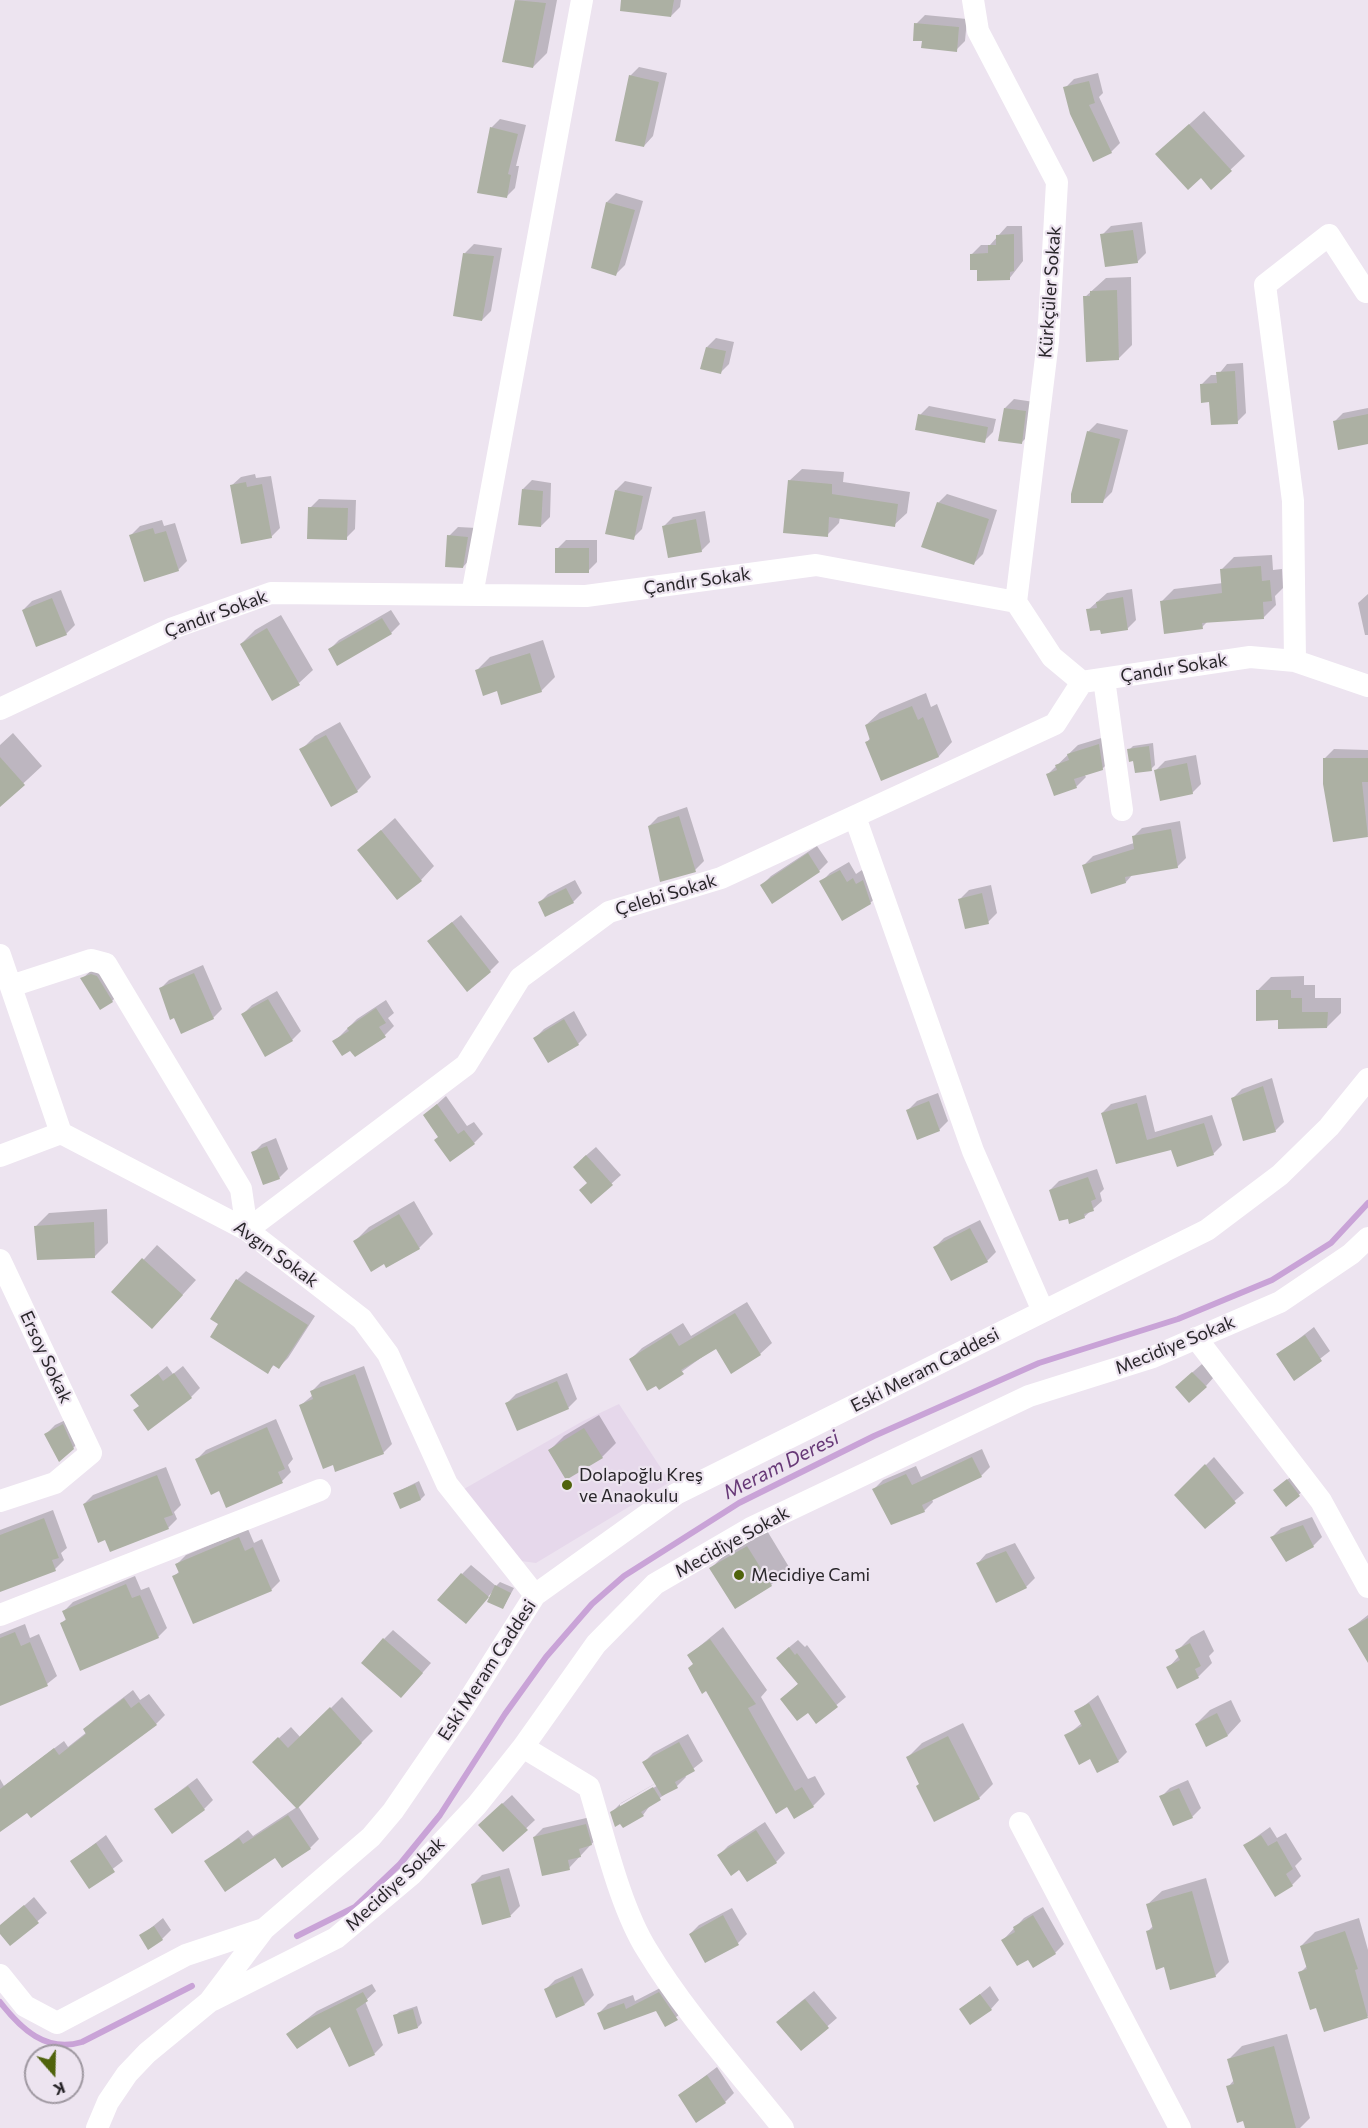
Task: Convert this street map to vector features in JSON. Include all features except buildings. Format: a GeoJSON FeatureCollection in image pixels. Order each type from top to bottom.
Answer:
{"type":"FeatureCollection","features":[{"type":"Feature","properties":{"kind":"street"},"geometry":{"type":"LineString","coordinates":[[472,595],[582,0]]}},
{"type":"Feature","properties":{"kind":"street","name":"Kürkçüler Sokak"},"geometry":{"type":"LineString","coordinates":[[973,0],[978,31],[1057,182],[1048,340],[1016,602]]}},
{"type":"Feature","properties":{"kind":"street"},"geometry":{"type":"LineString","coordinates":[[1295,661],[1293,501],[1265,285],[1329,235],[1366,292]]}},
{"type":"Feature","properties":{"kind":"street","name":"Çandır Sokak"},"geometry":{"type":"LineString","coordinates":[[0,709],[173,628],[272,592],[586,596],[816,565],[1016,602]]}},
{"type":"Feature","properties":{"kind":"street"},"geometry":{"type":"LineString","coordinates":[[1016,602],[1052,657],[1082,682]]}},
{"type":"Feature","properties":{"kind":"street","name":"Çandır Sokak"},"geometry":{"type":"LineString","coordinates":[[1082,682],[1250,657],[1295,661],[1368,686]]}},
{"type":"Feature","properties":{"kind":"street"},"geometry":{"type":"LineString","coordinates":[[1104,679],[1122,810]]}},
{"type":"Feature","properties":{"kind":"street","name":"Çelebi Sokak"},"geometry":{"type":"LineString","coordinates":[[247,1230],[466,1065],[520,978],[609,912],[721,878],[1055,724],[1082,682]]}},
{"type":"Feature","properties":{"kind":"street"},"geometry":{"type":"LineString","coordinates":[[855,817],[973,1151],[1043,1311]]}},
{"type":"Feature","properties":{"kind":"street"},"geometry":{"type":"LineString","coordinates":[[0,955],[61,1133],[0,1156]]}},
{"type":"Feature","properties":{"kind":"street"},"geometry":{"type":"LineString","coordinates":[[11,986],[91,960],[106,964],[241,1189],[247,1230]]}},
{"type":"Feature","properties":{"kind":"street","name":"Eski Meram Caddesi"},"geometry":{"type":"LineString","coordinates":[[97,2128],[108,2102],[126,2074],[147,2053],[209,2002],[264,1929],[371,1837],[393,1811],[465,1706],[535,1594],[676,1494],[1207,1230],[1280,1175],[1329,1126],[1368,1080]]}},
{"type":"Feature","properties":{"kind":"street","name":"Avgın Sokak"},"geometry":{"type":"LineString","coordinates":[[61,1133],[247,1230],[362,1319],[388,1354],[447,1484],[535,1594]]}},
{"type":"Feature","properties":{"kind":"street","name":"Mecidiye Sokak"},"geometry":{"type":"LineString","coordinates":[[209,2002],[336,1938],[412,1874],[477,1804],[523,1747],[596,1644],[655,1584],[751,1528],[1029,1396],[1153,1357],[1280,1302],[1351,1254],[1368,1239]]}},
{"type":"Feature","properties":{"kind":"street","name":"Ersoy Sokak"},"geometry":{"type":"LineString","coordinates":[[0,1260],[91,1453],[55,1483],[0,1501]]}},
{"type":"Feature","properties":{"kind":"street"},"geometry":{"type":"LineString","coordinates":[[1196,1338],[1321,1501],[1368,1587]]}},
{"type":"Feature","properties":{"kind":"street"},"geometry":{"type":"LineString","coordinates":[[0,1615],[320,1490]]}},
{"type":"Feature","properties":{"kind":"street"},"geometry":{"type":"LineString","coordinates":[[523,1747],[589,1787],[621,1889],[646,1949],[705,2030],[783,2128]]}},
{"type":"Feature","properties":{"kind":"street"},"geometry":{"type":"LineString","coordinates":[[1020,1823],[1180,2128]]}},
{"type":"Feature","properties":{"kind":"street"},"geometry":{"type":"LineString","coordinates":[[0,1975],[26,2006],[57,2023],[186,1955],[264,1929]]}},
{"type":"Feature","properties":{"kind":"shaded area","name":"Dolapoğlu Kreş ve Anaokulu"},"geometry":{"type":"Polygon","coordinates":[[[619,1404],[670,1482],[536,1563],[521,1561],[464,1489],[583,1421],[619,1404]]]}},
{"type":"Feature","properties":{"kind":"waterway","name":"Meram Deresi"},"geometry":{"type":"LineString","coordinates":[[297,1936],[355,1907],[400,1864],[440,1815],[505,1714],[546,1657],[592,1604],[624,1576],[739,1503],[874,1436],[1039,1363],[1178,1319],[1272,1280],[1331,1243],[1368,1203]]}},
{"type":"Feature","properties":{"kind":"waterway","name":"Meram Deresi"},"geometry":{"type":"LineString","coordinates":[[0,2002],[35,2036],[57,2044],[69,2045],[82,2042],[192,1986]]}},
{"type":"Feature","properties":{"kind":"place","name":"Dolapoğlu Kreş ve Anaokulu"},"geometry":{"type":"Point","coordinates":[567,1485]}},
{"type":"Feature","properties":{"kind":"place","name":"Mecidiye Cami"},"geometry":{"type":"Point","coordinates":[739,1575]}}]}
